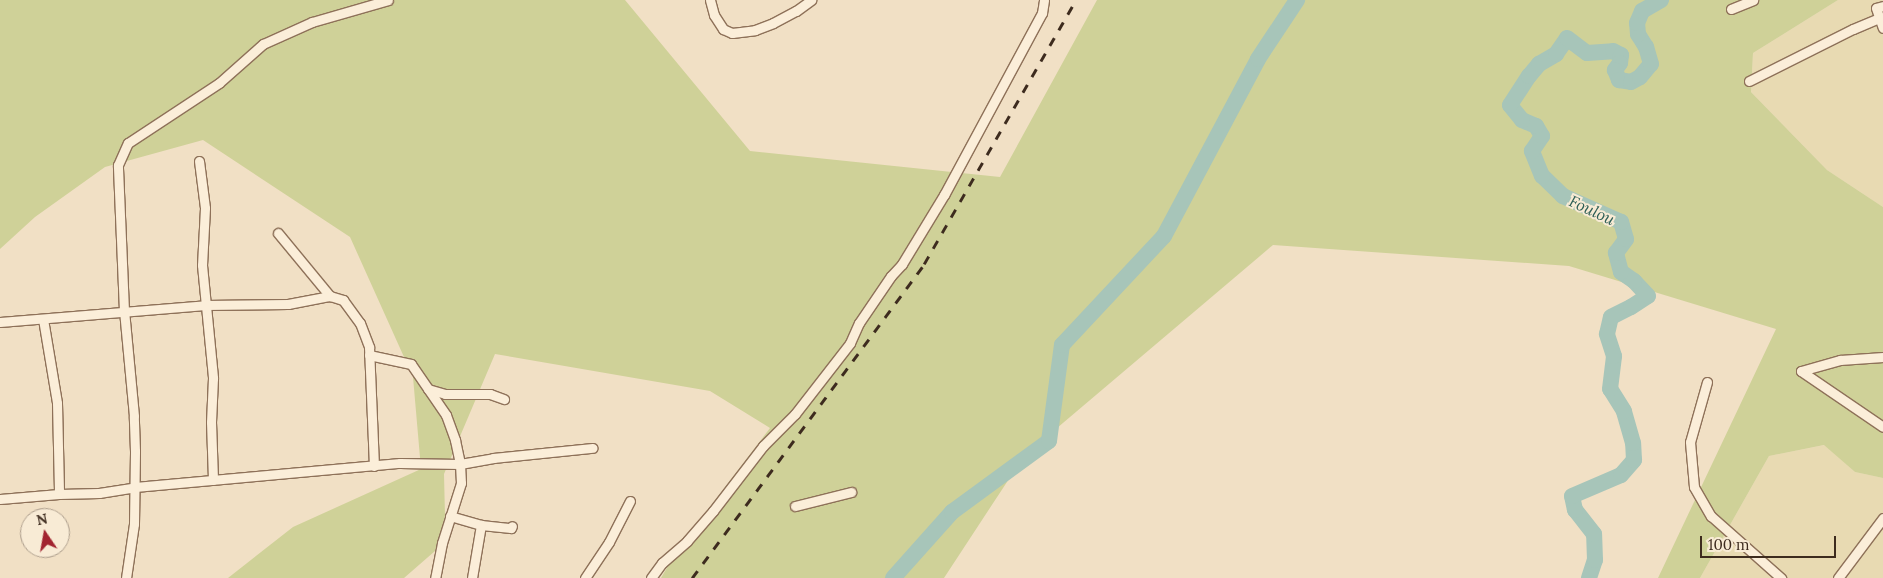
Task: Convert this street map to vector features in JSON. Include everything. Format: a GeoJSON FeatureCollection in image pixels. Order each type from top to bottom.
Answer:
{"type":"FeatureCollection","features":[{"type":"Feature","properties":{"kind":"street"},"geometry":{"type":"LineString","coordinates":[[126,578],[133,545],[135,487],[134,416],[124,311],[118,165],[128,143],[219,84],[263,44],[312,22],[388,0]]}},
{"type":"Feature","properties":{"kind":"street"},"geometry":{"type":"LineString","coordinates":[[710,0],[714,14],[723,30],[732,33],[755,30],[773,23],[796,12],[811,0]]}},
{"type":"Feature","properties":{"kind":"street"},"geometry":{"type":"LineString","coordinates":[[651,578],[662,563],[687,541],[713,511],[763,446],[794,414],[850,343],[859,323],[891,276],[902,264],[944,195],[1042,13],[1044,0]]}},
{"type":"Feature","properties":{"kind":"street"},"geometry":{"type":"LineString","coordinates":[[1731,9],[1752,0]]}},
{"type":"Feature","properties":{"kind":"street"},"geometry":{"type":"LineString","coordinates":[[1877,5],[1883,28]]}},
{"type":"Feature","properties":{"kind":"street"},"geometry":{"type":"LineString","coordinates":[[1749,81],[1853,29],[1880,18]]}},
{"type":"Feature","properties":{"kind":"street"},"geometry":{"type":"LineString","coordinates":[[200,161],[206,208],[202,265],[213,378],[211,422],[213,480]]}},
{"type":"Feature","properties":{"kind":"street"},"geometry":{"type":"LineString","coordinates":[[278,234],[330,296]]}},
{"type":"Feature","properties":{"kind":"street"},"geometry":{"type":"LineString","coordinates":[[0,322],[205,305],[288,304],[330,296],[343,300],[360,323],[369,347],[374,466]]}},
{"type":"Feature","properties":{"kind":"street"},"geometry":{"type":"LineString","coordinates":[[43,319],[56,403],[59,494]]}},
{"type":"Feature","properties":{"kind":"street"},"geometry":{"type":"LineString","coordinates":[[369,356],[411,364],[446,415],[460,464],[461,483],[450,516],[435,578]]}},
{"type":"Feature","properties":{"kind":"street"},"geometry":{"type":"LineString","coordinates":[[1883,357],[1840,360],[1801,371],[1883,427]]}},
{"type":"Feature","properties":{"kind":"street"},"geometry":{"type":"LineString","coordinates":[[1707,382],[1690,442],[1694,487],[1711,516],[1781,578]]}},
{"type":"Feature","properties":{"kind":"street"},"geometry":{"type":"LineString","coordinates":[[428,389],[445,394],[490,394],[504,399]]}},
{"type":"Feature","properties":{"kind":"street"},"geometry":{"type":"LineString","coordinates":[[0,499],[99,493],[135,487],[400,463],[460,464],[493,458],[592,448]]}},
{"type":"Feature","properties":{"kind":"street"},"geometry":{"type":"LineString","coordinates":[[794,506],[851,492]]}},
{"type":"Feature","properties":{"kind":"street"},"geometry":{"type":"LineString","coordinates":[[585,578],[608,542],[630,501]]}},
{"type":"Feature","properties":{"kind":"street"},"geometry":{"type":"LineString","coordinates":[[450,516],[481,524],[510,528],[512,526]]}},
{"type":"Feature","properties":{"kind":"street"},"geometry":{"type":"LineString","coordinates":[[1838,578],[1883,518]]}},
{"type":"Feature","properties":{"kind":"street"},"geometry":{"type":"LineString","coordinates":[[472,578],[481,524]]}},
{"type":"Feature","properties":{"kind":"shaded area"},"geometry":{"type":"Polygon","coordinates":[[[1838,0],[1883,0],[1883,207],[1827,170],[1751,92],[1753,53],[1838,0]]]}},
{"type":"Feature","properties":{"kind":"shaded area"},"geometry":{"type":"Polygon","coordinates":[[[1825,445],[1855,472],[1883,478],[1883,578],[1700,578],[1769,456],[1825,445]]]}},
{"type":"Feature","properties":{"kind":"green space"},"geometry":{"type":"Polygon","coordinates":[[[0,0],[625,0],[750,151],[1000,177],[1097,0],[1838,0],[1753,53],[1751,92],[1827,170],[1883,207],[1883,478],[1855,472],[1824,445],[1769,456],[1700,578],[1658,578],[1776,329],[1569,266],[1273,245],[1024,456],[944,578],[661,578],[678,549],[770,428],[710,391],[495,354],[444,474],[445,516],[435,551],[404,578],[228,578],[293,527],[421,469],[413,377],[350,237],[203,140],[105,167],[35,217],[0,249],[0,0]]]}},
{"type":"Feature","properties":{"kind":"waterway"},"geometry":{"type":"LineString","coordinates":[[893,578],[952,512],[1049,441],[1062,345],[1164,236],[1258,59],[1297,0]]}},
{"type":"Feature","properties":{"kind":"waterway","name":"Foulou"},"geometry":{"type":"LineString","coordinates":[[1589,578],[1595,560],[1594,534],[1575,510],[1572,496],[1621,475],[1634,460],[1633,443],[1624,411],[1610,389],[1614,356],[1607,334],[1611,317],[1648,296],[1634,281],[1621,272],[1616,253],[1626,239],[1621,222],[1563,196],[1542,176],[1532,151],[1542,136],[1536,126],[1522,120],[1510,105],[1539,64],[1556,54],[1567,38],[1587,53],[1613,51],[1621,55],[1620,63],[1615,70],[1619,80],[1631,82],[1640,77],[1651,64],[1646,47],[1638,34],[1637,23],[1642,11],[1661,0]]}},
{"type":"Feature","properties":{"kind":"railway"},"geometry":{"type":"LineString","coordinates":[[692,578],[924,264],[1076,0]]}}]}
